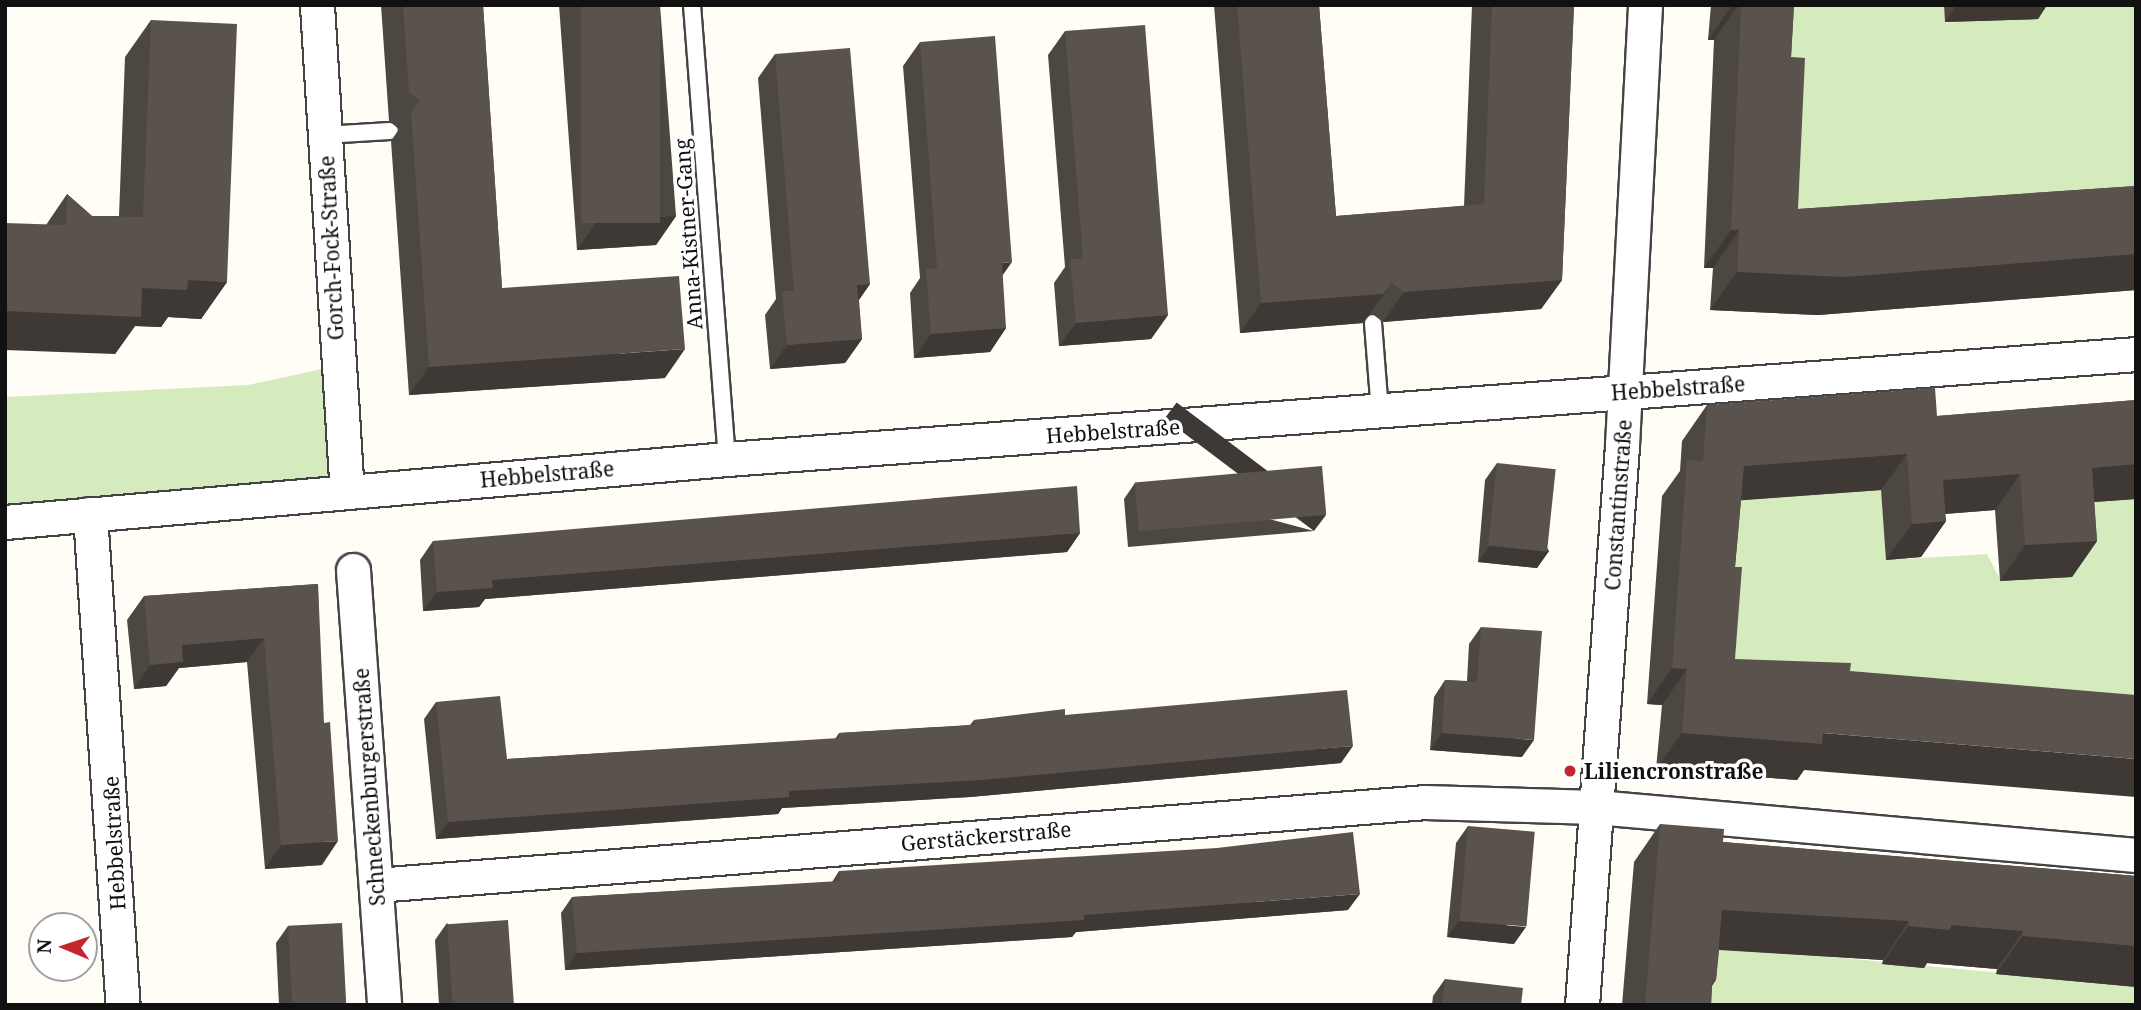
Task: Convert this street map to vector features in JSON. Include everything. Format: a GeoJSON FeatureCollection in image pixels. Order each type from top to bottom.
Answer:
{"type":"FeatureCollection","features":[{"type":"Feature","properties":{"kind":"street","name":"Gorch-Fock-Straße"},"geometry":{"type":"LineString","coordinates":[[317,5],[347,491]]}},
{"type":"Feature","properties":{"kind":"street","name":"Constantinstraße"},"geometry":{"type":"LineString","coordinates":[[1582,1005],[1626,392],[1645,5]]}},
{"type":"Feature","properties":{"kind":"street","name":"Hebbelstraße"},"geometry":{"type":"LineString","coordinates":[[5,522],[727,459],[2136,354]]}},
{"type":"Feature","properties":{"kind":"street","name":"Hebbelstraße"},"geometry":{"type":"LineString","coordinates":[[90,514],[123,1005]]}},
{"type":"Feature","properties":{"kind":"street","name":"Schneckenburgerstraße"},"geometry":{"type":"LineString","coordinates":[[353,570],[384,1005]]}},
{"type":"Feature","properties":{"kind":"street","name":"Gerstäckerstraße"},"geometry":{"type":"LineString","coordinates":[[376,885],[1425,802],[1596,807]]}},
{"type":"Feature","properties":{"kind":"street"},"geometry":{"type":"LineString","coordinates":[[1596,807],[2136,855]]}},
{"type":"Feature","properties":{"kind":"lane","name":"Anna-Kistner-Gang"},"geometry":{"type":"LineString","coordinates":[[692,5],[727,459]]}},
{"type":"Feature","properties":{"kind":"lane"},"geometry":{"type":"LineString","coordinates":[[324,135],[390,131]]}},
{"type":"Feature","properties":{"kind":"lane"},"geometry":{"type":"LineString","coordinates":[[1373,323],[1380,411]]}},
{"type":"Feature","properties":{"kind":"green space"},"geometry":{"type":"Polygon","coordinates":[[[1770,5],[1944,5],[1945,23],[1973,21],[1973,5],[2010,20],[2037,19],[2037,5],[2136,5],[2136,223],[1771,259],[1770,5]]]}},
{"type":"Feature","properties":{"kind":"green space"},"geometry":{"type":"Polygon","coordinates":[[[336,366],[347,491],[5,533],[5,397],[248,385],[336,366]]]}},
{"type":"Feature","properties":{"kind":"green space"},"geometry":{"type":"Polygon","coordinates":[[[1881,490],[1887,560],[1987,554],[2001,581],[2072,577],[2066,504],[2136,499],[2136,733],[1709,695],[1719,502],[1881,490]]]}},
{"type":"Feature","properties":{"kind":"green space"},"geometry":{"type":"Polygon","coordinates":[[[1692,934],[1747,949],[2129,985],[2136,988],[2136,1005],[1686,1005],[1692,934]]]}},
{"type":"Feature","properties":{"kind":"building"},"geometry":{"type":"Polygon","coordinates":[[[403,5],[483,5],[502,288],[679,276],[685,349],[429,367],[411,113],[420,101],[409,92],[403,5]]]}},
{"type":"Feature","properties":{"kind":"building"},"geometry":{"type":"Polygon","coordinates":[[[581,5],[660,5],[660,223],[581,223],[581,5]]]}},
{"type":"Feature","properties":{"kind":"building"},"geometry":{"type":"Polygon","coordinates":[[[1237,5],[1319,5],[1336,216],[1484,204],[1492,5],[1574,5],[1562,280],[1404,292],[1392,283],[1383,294],[1261,303],[1237,5]]]}},
{"type":"Feature","properties":{"kind":"building"},"geometry":{"type":"Polygon","coordinates":[[[1741,5],[1794,5],[1791,57],[1805,58],[1798,209],[2136,186],[2136,254],[1844,277],[1737,272],[1739,230],[1731,230],[1741,5]]]}},
{"type":"Feature","properties":{"kind":"building"},"geometry":{"type":"Polygon","coordinates":[[[151,20],[237,24],[227,282],[188,280],[187,290],[142,288],[141,317],[5,311],[5,223],[66,225],[67,194],[92,216],[143,217],[151,20]]]}},
{"type":"Feature","properties":{"kind":"building"},"geometry":{"type":"Polygon","coordinates":[[[1145,25],[1168,315],[1076,323],[1070,259],[1083,259],[1065,31],[1145,25]]]}},
{"type":"Feature","properties":{"kind":"building"},"geometry":{"type":"Polygon","coordinates":[[[995,36],[1012,262],[1002,263],[1006,328],[931,334],[926,269],[937,268],[920,42],[995,36]]]}},
{"type":"Feature","properties":{"kind":"building"},"geometry":{"type":"Polygon","coordinates":[[[850,48],[870,284],[857,285],[862,339],[787,345],[782,291],[794,291],[775,54],[850,48]]]}},
{"type":"Feature","properties":{"kind":"building"},"geometry":{"type":"Polygon","coordinates":[[[1935,388],[1937,416],[2136,400],[2136,464],[2092,468],[2097,541],[2025,545],[2020,474],[1943,480],[1946,521],[1912,524],[1907,454],[1744,466],[1735,567],[1742,567],[1735,659],[1851,663],[1850,671],[2136,695],[2136,759],[1823,733],[1822,744],[1682,733],[1687,669],[1672,668],[1687,460],[1703,461],[1707,405],[1935,388]]]}},
{"type":"Feature","properties":{"kind":"building"},"geometry":{"type":"Polygon","coordinates":[[[1497,463],[1556,469],[1547,552],[1488,546],[1497,463]]]}},
{"type":"Feature","properties":{"kind":"building"},"geometry":{"type":"Polygon","coordinates":[[[1322,466],[1326,515],[1139,531],[1135,482],[1322,466]]]}},
{"type":"Feature","properties":{"kind":"building"},"geometry":{"type":"Polygon","coordinates":[[[1077,486],[1080,533],[492,580],[493,588],[437,592],[433,541],[1077,486]]]}},
{"type":"Feature","properties":{"kind":"building"},"geometry":{"type":"Polygon","coordinates":[[[318,584],[324,723],[330,722],[338,841],[281,845],[264,638],[182,645],[183,662],[150,665],[144,596],[318,584]]]}},
{"type":"Feature","properties":{"kind":"building"},"geometry":{"type":"Polygon","coordinates":[[[1481,627],[1542,631],[1534,740],[1442,733],[1445,680],[1477,682],[1481,627]]]}},
{"type":"Feature","properties":{"kind":"building"},"geometry":{"type":"Polygon","coordinates":[[[1347,690],[1353,746],[982,780],[789,791],[789,797],[448,822],[436,702],[500,696],[507,759],[839,738],[839,733],[975,725],[974,720],[1065,709],[1065,715],[1347,690]]]}},
{"type":"Feature","properties":{"kind":"building"},"geometry":{"type":"Polygon","coordinates":[[[1660,824],[1724,829],[1723,842],[2136,876],[2136,946],[2023,936],[2023,931],[1951,925],[1950,930],[1908,926],[1909,921],[1722,910],[1711,1005],[1645,1005],[1660,824]]]}},
{"type":"Feature","properties":{"kind":"building"},"geometry":{"type":"Polygon","coordinates":[[[1468,826],[1535,832],[1526,926],[1460,921],[1468,826]]]}},
{"type":"Feature","properties":{"kind":"building"},"geometry":{"type":"Polygon","coordinates":[[[1353,832],[1360,894],[1084,915],[1084,920],[577,953],[572,897],[840,881],[839,871],[1217,848],[1353,832]]]}},
{"type":"Feature","properties":{"kind":"building"},"geometry":{"type":"Polygon","coordinates":[[[508,920],[514,1005],[453,1005],[447,924],[508,920]]]}},
{"type":"Feature","properties":{"kind":"building"},"geometry":{"type":"Polygon","coordinates":[[[342,923],[346,1005],[292,1005],[288,926],[342,923]]]}},
{"type":"Feature","properties":{"kind":"building"},"geometry":{"type":"Polygon","coordinates":[[[1445,979],[1523,988],[1521,1005],[1442,1005],[1445,979]]]}},
{"type":"Feature","properties":{"kind":"place","name":"Liliencronstraße"},"geometry":{"type":"Point","coordinates":[1570,771]}}]}
